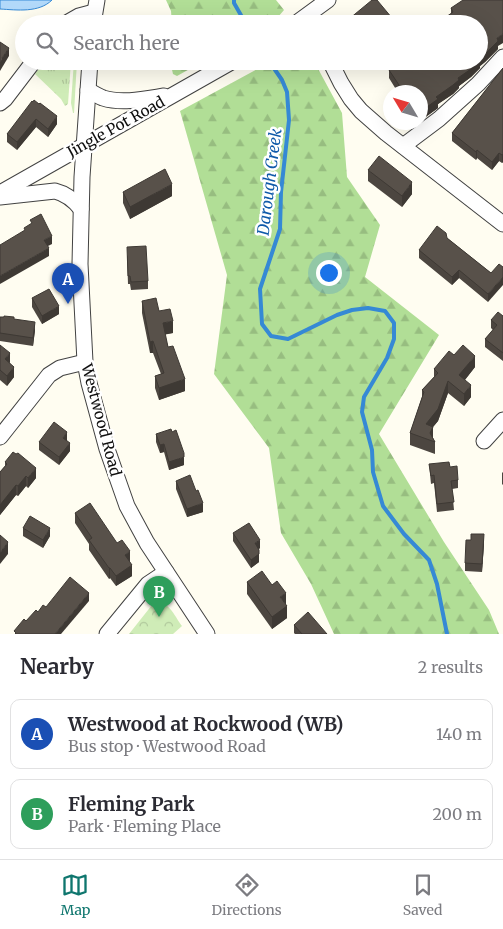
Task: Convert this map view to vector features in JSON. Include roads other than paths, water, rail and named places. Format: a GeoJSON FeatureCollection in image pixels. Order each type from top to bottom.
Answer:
{"type":"FeatureCollection","features":[{"type":"Feature","properties":{"kind":"street"},"geometry":{"type":"LineString","coordinates":[[315,15],[328,0]]}},
{"type":"Feature","properties":{"kind":"street"},"geometry":{"type":"LineString","coordinates":[[82,15],[95,12]]}},
{"type":"Feature","properties":{"kind":"street"},"geometry":{"type":"LineString","coordinates":[[403,146],[478,84],[503,57]]}},
{"type":"Feature","properties":{"kind":"street"},"geometry":{"type":"LineString","coordinates":[[0,103],[27,70]]}},
{"type":"Feature","properties":{"kind":"street","name":"Westwood Road"},"geometry":{"type":"LineString","coordinates":[[89,70],[81,210],[80,264],[85,362],[107,449],[132,517],[207,634]]}},
{"type":"Feature","properties":{"kind":"street","name":"Jingle Pot Road"},"geometry":{"type":"LineString","coordinates":[[0,193],[217,70]]}},
{"type":"Feature","properties":{"kind":"street"},"geometry":{"type":"LineString","coordinates":[[334,70],[340,83],[356,105],[386,133],[503,224]]}},
{"type":"Feature","properties":{"kind":"street"},"geometry":{"type":"LineString","coordinates":[[88,90],[102,97],[114,100],[171,96]]}},
{"type":"Feature","properties":{"kind":"street"},"geometry":{"type":"LineString","coordinates":[[0,197],[55,191],[70,197],[81,210]]}},
{"type":"Feature","properties":{"kind":"street"},"geometry":{"type":"LineString","coordinates":[[0,436],[49,375],[60,368],[85,362]]}},
{"type":"Feature","properties":{"kind":"street"},"geometry":{"type":"LineString","coordinates":[[484,442],[503,420]]}},
{"type":"Feature","properties":{"kind":"street"},"geometry":{"type":"LineString","coordinates":[[107,634],[148,584],[166,572]]}},
{"type":"Feature","properties":{"kind":"water"},"geometry":{"type":"Polygon","coordinates":[[[0,0],[52,0],[41,7],[20,10],[0,9],[0,0]]]}},
{"type":"Feature","properties":{"kind":"waterway","name":"Darough Creek"},"geometry":{"type":"LineString","coordinates":[[234,0],[241,15]]}},
{"type":"Feature","properties":{"kind":"waterway","name":"Darough Creek"},"geometry":{"type":"LineString","coordinates":[[275,70],[287,92],[289,120],[281,192],[280,229],[260,289],[262,324],[271,336],[288,339],[337,315],[352,310],[368,308],[385,311],[394,323],[394,339],[387,358],[364,397],[362,412],[372,450],[373,472],[383,506],[404,534],[429,560],[437,584],[447,634]]}},
{"type":"Feature","properties":{"kind":"place","name":"Westwood at Rockwood (WB)"},"geometry":{"type":"Point","coordinates":[68,304]}},
{"type":"Feature","properties":{"kind":"place","name":"Fleming Park"},"geometry":{"type":"Point","coordinates":[159,617]}}]}
